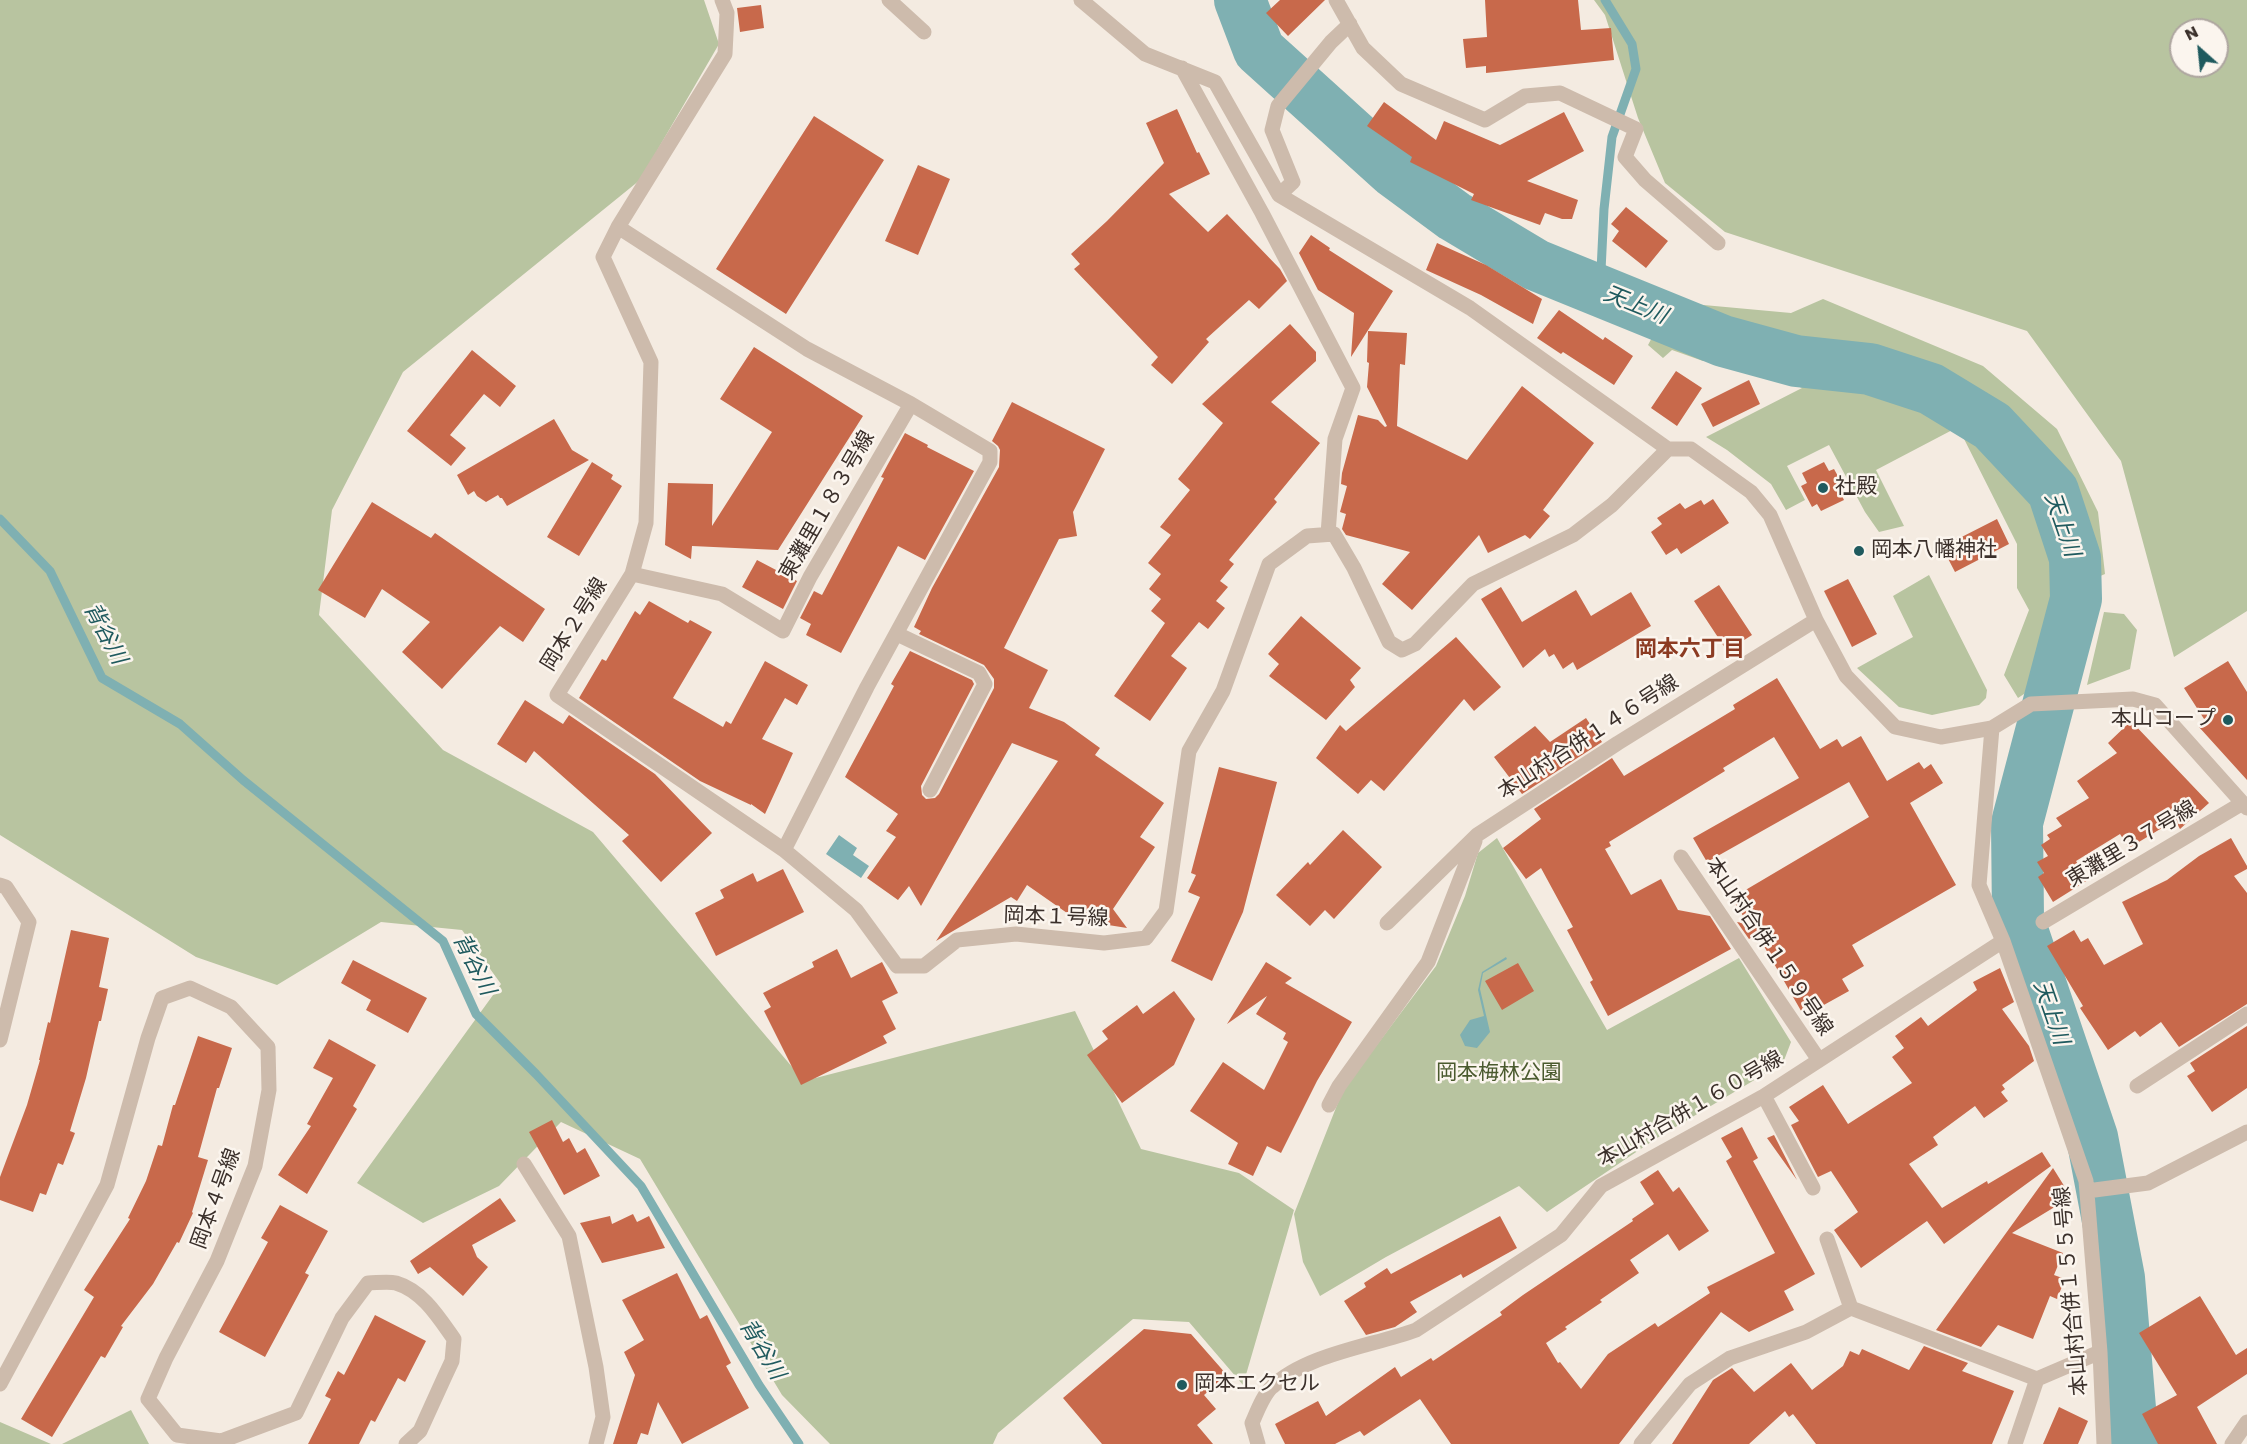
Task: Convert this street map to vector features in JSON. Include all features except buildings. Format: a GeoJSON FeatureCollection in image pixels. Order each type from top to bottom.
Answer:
{"type":"FeatureCollection","features":[{"type":"Feature","properties":{"kind":"street"},"geometry":{"type":"LineString","coordinates":[[632,574],[646,523],[651,362],[603,257],[618,227],[725,54],[727,13],[723,0]]}},
{"type":"Feature","properties":{"kind":"street"},"geometry":{"type":"LineString","coordinates":[[889,0],[924,32]]}},
{"type":"Feature","properties":{"kind":"street"},"geometry":{"type":"LineString","coordinates":[[1081,0],[1145,54],[1215,82],[1279,195],[1470,308],[1668,449],[1690,449],[1718,466],[1751,492],[1770,515],[1816,620],[1846,676],[1895,727],[1941,737],[1992,728],[2031,704],[2133,699],[2155,705],[2244,806]]}},
{"type":"Feature","properties":{"kind":"street"},"geometry":{"type":"LineString","coordinates":[[1336,0],[1363,48],[1401,84],[1485,120],[1525,96],[1560,93],[1636,129],[1625,157],[1645,180],[1718,243]]}},
{"type":"Feature","properties":{"kind":"street"},"geometry":{"type":"LineString","coordinates":[[1279,195],[1293,182],[1272,130],[1278,106],[1331,42],[1350,24]]}},
{"type":"Feature","properties":{"kind":"street"},"geometry":{"type":"LineString","coordinates":[[1182,68],[1262,213],[1353,388],[1335,440],[1328,534],[1334,534],[1354,568],[1389,642],[1402,650],[1415,644],[1473,584],[1573,535],[1612,505],[1668,449]]}},
{"type":"Feature","properties":{"kind":"street"},"geometry":{"type":"LineString","coordinates":[[618,227],[807,349],[911,404],[990,451],[991,457],[867,687],[784,850]]}},
{"type":"Feature","properties":{"kind":"street","name":"東灘里１８３号線"},"geometry":{"type":"LineString","coordinates":[[783,631],[810,578],[911,404]]}},
{"type":"Feature","properties":{"kind":"street","name":"岡本１号線"},"geometry":{"type":"LineString","coordinates":[[784,850],[856,910],[897,966],[924,966],[957,940],[1017,934],[1104,944],[1146,938],[1166,910],[1189,751],[1223,691],[1269,564],[1307,536],[1328,534]]}},
{"type":"Feature","properties":{"kind":"street","name":"岡本２号線"},"geometry":{"type":"LineString","coordinates":[[783,631],[722,594],[632,574],[557,695],[784,850]]}},
{"type":"Feature","properties":{"kind":"street","name":"本山村合併１４６号線"},"geometry":{"type":"LineString","coordinates":[[1387,923],[1477,836],[1618,743],[1816,620]]}},
{"type":"Feature","properties":{"kind":"street"},"geometry":{"type":"LineString","coordinates":[[897,634],[979,673],[985,684],[930,790]]}},
{"type":"Feature","properties":{"kind":"street","name":"本山村合併１５５号線"},"geometry":{"type":"LineString","coordinates":[[1992,728],[1979,885],[2003,941],[2090,1190],[2104,1444]]}},
{"type":"Feature","properties":{"kind":"street","name":"東灘里３７号線"},"geometry":{"type":"LineString","coordinates":[[2043,922],[2244,806]]}},
{"type":"Feature","properties":{"kind":"street"},"geometry":{"type":"LineString","coordinates":[[1329,1105],[1339,1086],[1428,962],[1477,836]]}},
{"type":"Feature","properties":{"kind":"street","name":"本山村合併１５９号線"},"geometry":{"type":"LineString","coordinates":[[1681,857],[1819,1059]]}},
{"type":"Feature","properties":{"kind":"street"},"geometry":{"type":"LineString","coordinates":[[0,885],[6,887],[29,922],[0,1040]]}},
{"type":"Feature","properties":{"kind":"street","name":"本山村合併１６０号線"},"geometry":{"type":"LineString","coordinates":[[1258,1444],[1252,1423],[1270,1388],[1297,1370],[1353,1347],[1391,1339],[1416,1330],[1561,1235],[1601,1186],[1764,1096],[2003,941]]}},
{"type":"Feature","properties":{"kind":"street","name":"岡本４号線"},"geometry":{"type":"LineString","coordinates":[[0,1384],[107,1185],[148,1038],[162,998],[190,988],[231,1007],[268,1047],[269,1090],[255,1166],[217,1261],[166,1358],[148,1399],[177,1435],[221,1442],[296,1413],[342,1318],[368,1283],[396,1283],[417,1294],[434,1309],[454,1339],[452,1362],[420,1431],[406,1444]]}},
{"type":"Feature","properties":{"kind":"street"},"geometry":{"type":"LineString","coordinates":[[2137,1086],[2247,1014]]}},
{"type":"Feature","properties":{"kind":"street"},"geometry":{"type":"LineString","coordinates":[[1764,1096],[1813,1188]]}},
{"type":"Feature","properties":{"kind":"street"},"geometry":{"type":"LineString","coordinates":[[2090,1190],[2148,1183],[2247,1132]]}},
{"type":"Feature","properties":{"kind":"street"},"geometry":{"type":"LineString","coordinates":[[524,1164],[569,1236],[596,1367],[603,1417],[596,1444]]}},
{"type":"Feature","properties":{"kind":"street"},"geometry":{"type":"LineString","coordinates":[[1827,1239],[1851,1308]]}},
{"type":"Feature","properties":{"kind":"street"},"geometry":{"type":"LineString","coordinates":[[1641,1444],[1690,1384],[1730,1359],[1806,1332],[1851,1308],[2037,1379],[2100,1352]]}},
{"type":"Feature","properties":{"kind":"street"},"geometry":{"type":"LineString","coordinates":[[2016,1444],[2037,1379]]}},
{"type":"Feature","properties":{"kind":"street"},"geometry":{"type":"LineString","coordinates":[[2232,1444],[2247,1422]]}},
{"type":"Feature","properties":{"kind":"green space"},"geometry":{"type":"Polygon","coordinates":[[[0,0],[704,0],[719,44],[640,180],[403,372],[332,510],[319,615],[443,750],[593,832],[804,1081],[1075,1011],[1141,1149],[1239,1173],[1294,1210],[1243,1385],[1189,1322],[1133,1319],[998,1433],[993,1444],[830,1444],[782,1395],[640,1159],[561,1122],[499,1186],[423,1223],[357,1183],[501,984],[462,930],[381,922],[277,985],[196,957],[0,835],[0,0]]]}},
{"type":"Feature","properties":{"kind":"green space"},"geometry":{"type":"Polygon","coordinates":[[[1594,0],[2247,0],[2247,611],[2174,657],[2121,461],[2027,331],[1725,232],[1665,183],[1638,118],[1605,15],[1594,0]]]}},
{"type":"Feature","properties":{"kind":"green space"},"geometry":{"type":"Polygon","coordinates":[[[1823,299],[1983,366],[2057,429],[2098,512],[2105,574],[2098,577],[2072,499],[2046,451],[2023,444],[2023,472],[2050,540],[2058,618],[2045,680],[2018,698],[2004,675],[2029,610],[2017,588],[2017,544],[1958,427],[1876,470],[1904,526],[1879,532],[1865,512],[1829,445],[1787,466],[1805,500],[1786,510],[1771,484],[1706,437],[1802,388],[1730,354],[1703,361],[1672,350],[1663,358],[1648,345],[1671,302],[1791,313],[1823,299]]]}},
{"type":"Feature","properties":{"kind":"green space"},"geometry":{"type":"Polygon","coordinates":[[[1929,575],[1987,690],[1986,698],[1979,705],[1932,715],[1899,707],[1857,668],[1913,637],[1893,596],[1929,575]]]}},
{"type":"Feature","properties":{"kind":"green space"},"geometry":{"type":"Polygon","coordinates":[[[2104,612],[2124,614],[2137,630],[2130,669],[2087,685],[2104,612]]]}},
{"type":"Feature","properties":{"kind":"green space","name":"岡本梅林公園"},"geometry":{"type":"Polygon","coordinates":[[[1497,838],[1607,1030],[1739,958],[1791,1042],[1783,1063],[1657,1138],[1547,1212],[1519,1186],[1386,1257],[1320,1296],[1303,1262],[1294,1214],[1343,1090],[1436,966],[1465,896],[1478,853],[1497,838]]]}},
{"type":"Feature","properties":{"kind":"green space"},"geometry":{"type":"Polygon","coordinates":[[[131,1410],[149,1444],[62,1444],[131,1410]]]}},
{"type":"Feature","properties":{"kind":"green space"},"geometry":{"type":"Polygon","coordinates":[[[0,1422],[51,1444],[0,1444],[0,1422]]]}},
{"type":"Feature","properties":{"kind":"water"},"geometry":{"type":"Polygon","coordinates":[[[839,835],[857,848],[853,855],[869,866],[861,878],[826,854],[839,835]]]}},
{"type":"Feature","properties":{"kind":"water"},"geometry":{"type":"Polygon","coordinates":[[[1506,957],[1507,959],[1483,973],[1480,989],[1490,1032],[1477,1048],[1465,1046],[1460,1035],[1470,1020],[1484,1016],[1478,990],[1482,972],[1506,957]]]}},
{"type":"Feature","properties":{"kind":"waterway","name":"天上川"},"geometry":{"type":"LineString","coordinates":[[1240,0],[1259,50],[1393,171],[1454,216],[1536,265],[1723,341],[1796,361],[1870,369],[1931,389],[1992,426],[2053,491],[2075,558],[2076,599],[2017,823],[2018,918],[2092,1137],[2119,1278],[2133,1444]]}},
{"type":"Feature","properties":{"kind":"waterway"},"geometry":{"type":"LineString","coordinates":[[1600,291],[1604,209],[1612,137],[1636,69],[1632,44],[1605,0]]}},
{"type":"Feature","properties":{"kind":"waterway","name":"背谷川"},"geometry":{"type":"LineString","coordinates":[[0,519],[50,571],[102,678],[180,724],[243,780],[443,941],[476,1014],[641,1186],[759,1385],[799,1444]]}},
{"type":"Feature","properties":{"kind":"place","name":"社殿"},"geometry":{"type":"Point","coordinates":[1823,488]}},
{"type":"Feature","properties":{"kind":"place","name":"岡本八幡神社"},"geometry":{"type":"Point","coordinates":[1859,551]}},
{"type":"Feature","properties":{"kind":"place","name":"本山コープ"},"geometry":{"type":"Point","coordinates":[2228,720]}},
{"type":"Feature","properties":{"kind":"place","name":"岡本エクセル"},"geometry":{"type":"Point","coordinates":[1182,1385]}},
{"type":"Feature","properties":{"kind":"district","name":"岡本六丁目"},"geometry":{"type":"Point","coordinates":[1690,650]}}]}
